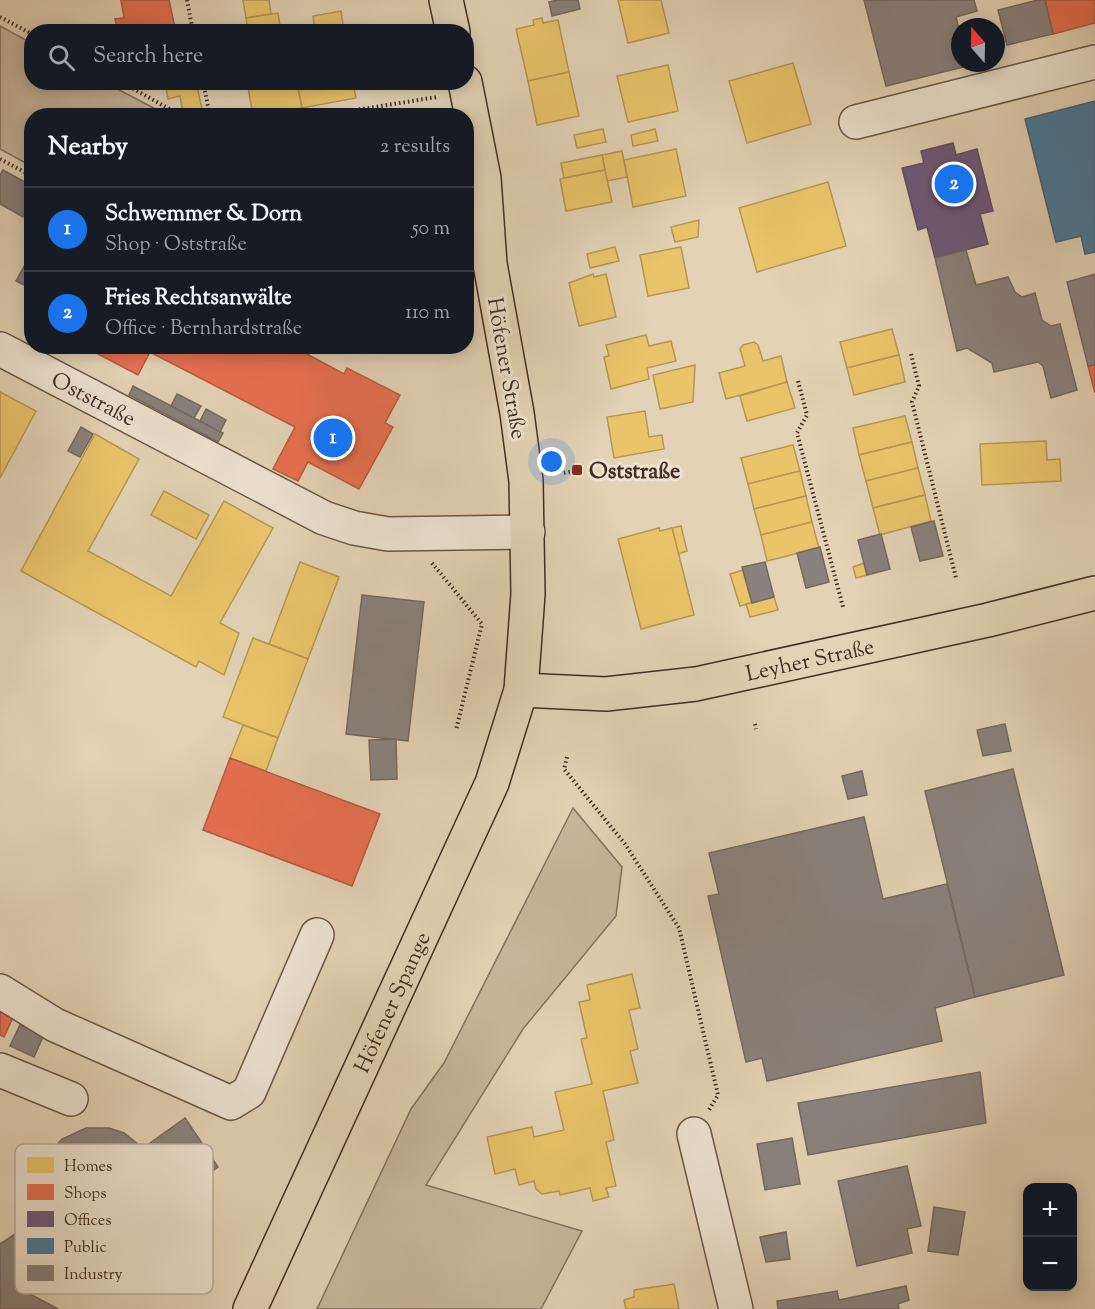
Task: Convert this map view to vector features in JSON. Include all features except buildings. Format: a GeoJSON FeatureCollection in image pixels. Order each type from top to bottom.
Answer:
{"type":"FeatureCollection","features":[{"type":"Feature","properties":{"kind":"main road"},"geometry":{"type":"LineString","coordinates":[[446,0],[451,24]]}},
{"type":"Feature","properties":{"kind":"main road","name":"Höfener Straße"},"geometry":{"type":"LineString","coordinates":[[467,90],[470,108]]}},
{"type":"Feature","properties":{"kind":"main road","name":"Höfener Straße"},"geometry":{"type":"LineString","coordinates":[[474,127],[484,178],[490,264],[522,447],[528,532],[525,656],[521,690]]}},
{"type":"Feature","properties":{"kind":"main road","name":"Leyher Straße"},"geometry":{"type":"LineString","coordinates":[[521,690],[606,694],[696,684],[988,620],[1095,593]]}},
{"type":"Feature","properties":{"kind":"main road","name":"Höfener Spange"},"geometry":{"type":"LineString","coordinates":[[250,1309],[492,783],[521,690]]}},
{"type":"Feature","properties":{"kind":"street"},"geometry":{"type":"LineString","coordinates":[[856,122],[1095,62]]}},
{"type":"Feature","properties":{"kind":"street","name":"Oststraße"},"geometry":{"type":"LineString","coordinates":[[0,349],[324,518],[354,528],[409,535],[528,532]]}},
{"type":"Feature","properties":{"kind":"street"},"geometry":{"type":"LineString","coordinates":[[0,992],[55,1025],[231,1103],[249,1092],[317,935]]}},
{"type":"Feature","properties":{"kind":"street"},"geometry":{"type":"LineString","coordinates":[[0,1070],[71,1099]]}},
{"type":"Feature","properties":{"kind":"street"},"geometry":{"type":"LineString","coordinates":[[694,1134],[736,1309]]}},
{"type":"Feature","properties":{"kind":"path"},"geometry":{"type":"LineString","coordinates":[[187,0],[192,24]]}},
{"type":"Feature","properties":{"kind":"path"},"geometry":{"type":"LineString","coordinates":[[0,17],[24,30]]}},
{"type":"Feature","properties":{"kind":"path"},"geometry":{"type":"LineString","coordinates":[[135,90],[168,108]]}},
{"type":"Feature","properties":{"kind":"path"},"geometry":{"type":"LineString","coordinates":[[205,90],[208,108]]}},
{"type":"Feature","properties":{"kind":"path"},"geometry":{"type":"LineString","coordinates":[[360,108],[451,90]]}},
{"type":"Feature","properties":{"kind":"path"},"geometry":{"type":"LineString","coordinates":[[0,159],[24,172]]}},
{"type":"Feature","properties":{"kind":"path"},"geometry":{"type":"LineString","coordinates":[[910,354],[919,386],[912,402],[956,578]]}},
{"type":"Feature","properties":{"kind":"path"},"geometry":{"type":"LineString","coordinates":[[798,381],[807,415],[798,433],[843,607]]}},
{"type":"Feature","properties":{"kind":"path"},"geometry":{"type":"LineString","coordinates":[[564,473],[577,470]]}},
{"type":"Feature","properties":{"kind":"path"},"geometry":{"type":"LineString","coordinates":[[409,535],[482,624],[456,730]]}},
{"type":"Feature","properties":{"kind":"path"},"geometry":{"type":"LineString","coordinates":[[567,758],[564,769],[625,844],[679,928],[718,1095],[694,1134]]}},
{"type":"Feature","properties":{"kind":"shaded area"},"geometry":{"type":"Polygon","coordinates":[[[0,26],[24,39],[24,90],[119,90],[154,108],[24,108],[24,162],[0,149],[0,26]]]}},
{"type":"Feature","properties":{"kind":"shaded area"},"geometry":{"type":"Polygon","coordinates":[[[573,808],[622,867],[616,916],[523,1029],[426,1185],[582,1231],[541,1309],[317,1309],[411,1109],[444,1063],[573,808]]]}},
{"type":"Feature","properties":{"kind":"place","name":"Fries Rechtsanwälte"},"geometry":{"type":"Point","coordinates":[954,184]}},
{"type":"Feature","properties":{"kind":"place","name":"Schwemmer & Dorn"},"geometry":{"type":"Point","coordinates":[333,438]}},
{"type":"Feature","properties":{"kind":"place","name":"Oststraße"},"geometry":{"type":"Point","coordinates":[577,470]}}]}
